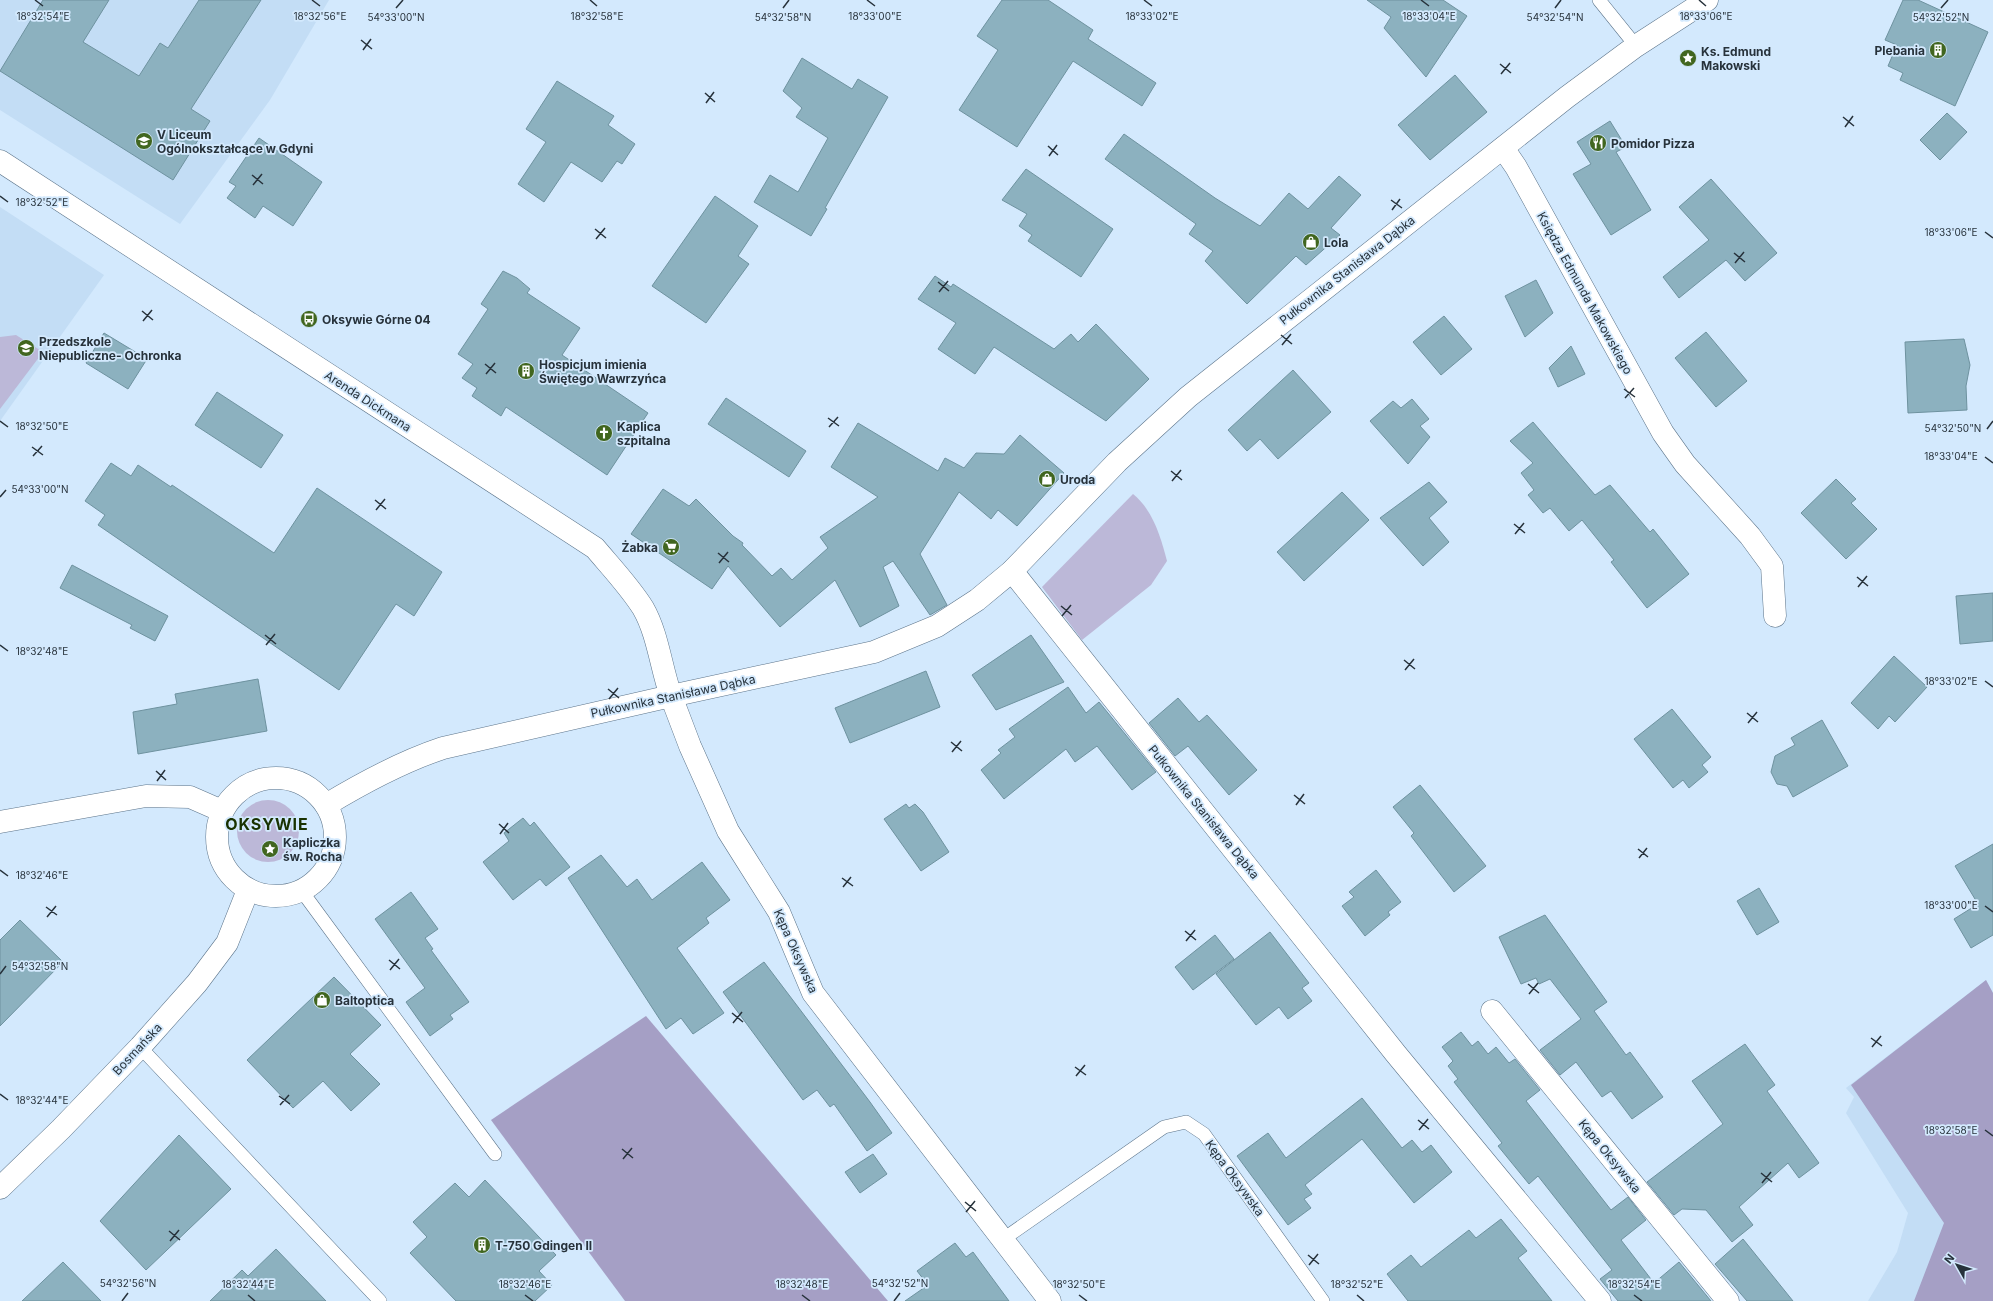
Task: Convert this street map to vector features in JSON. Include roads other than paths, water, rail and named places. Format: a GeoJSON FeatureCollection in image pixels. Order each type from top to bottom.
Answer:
{"type":"FeatureCollection","features":[{"type":"Feature","properties":{"kind":"street","name":"Pułkownika Stanisława Dąbka"},"geometry":{"type":"LineString","coordinates":[[326,805],[367,781],[412,758],[443,748],[874,652],[937,626],[977,600],[1012,571],[1117,462],[1188,397],[1568,97],[1636,46],[1707,0]]}},
{"type":"Feature","properties":{"kind":"street","name":"Księdza Edmunda Makowskiego"},"geometry":{"type":"LineString","coordinates":[[1503,148],[1516,167],[1663,433],[1685,464],[1750,536],[1772,566],[1775,616]]}},
{"type":"Feature","properties":{"kind":"street","name":"Arenda Dickmana"},"geometry":{"type":"LineString","coordinates":[[0,161],[595,548],[643,609],[655,637],[664,677],[671,696]]}},
{"type":"Feature","properties":{"kind":"street","name":"Pułkownika Stanisława Dąbka"},"geometry":{"type":"LineString","coordinates":[[1012,571],[1396,1054],[1600,1301]]}},
{"type":"Feature","properties":{"kind":"street","name":"Kępa Oksywska"},"geometry":{"type":"LineString","coordinates":[[671,696],[690,746],[728,831],[780,912],[813,993],[1050,1301]]}},
{"type":"Feature","properties":{"kind":"street"},"geometry":{"type":"LineString","coordinates":[[282,778],[299,782],[314,791],[326,805],[335,826],[335,848],[327,869],[312,885],[292,895],[270,895],[248,890],[230,876],[219,856],[216,833],[222,811],[233,796],[247,785],[264,779],[282,778]]}},
{"type":"Feature","properties":{"kind":"street"},"geometry":{"type":"LineString","coordinates":[[0,822],[146,796],[190,797],[222,811]]}},
{"type":"Feature","properties":{"kind":"street","name":"Bosmańska"},"geometry":{"type":"LineString","coordinates":[[0,1188],[61,1129],[140,1047],[197,983],[227,943],[248,890]]}},
{"type":"Feature","properties":{"kind":"street","name":"Kępa Oksywska"},"geometry":{"type":"LineString","coordinates":[[1492,1011],[1728,1301]]}},
{"type":"Feature","properties":{"kind":"lane"},"geometry":{"type":"LineString","coordinates":[[1599,0],[1636,46]]}},
{"type":"Feature","properties":{"kind":"lane"},"geometry":{"type":"LineString","coordinates":[[301,890],[495,1154]]}},
{"type":"Feature","properties":{"kind":"lane"},"geometry":{"type":"LineString","coordinates":[[140,1047],[380,1301]]}},
{"type":"Feature","properties":{"kind":"lane","name":"Kępa Oksywska"},"geometry":{"type":"LineString","coordinates":[[1002,1240],[1164,1127],[1186,1122],[1204,1134],[1323,1301]]}},
{"type":"Feature","properties":{"kind":"place","name":"Plebania"},"geometry":{"type":"Point","coordinates":[1938,50]}},
{"type":"Feature","properties":{"kind":"place","name":"Ks. Edmund Makowski"},"geometry":{"type":"Point","coordinates":[1688,58]}},
{"type":"Feature","properties":{"kind":"place","name":"V Liceum Ogólnokształcące w Gdyni"},"geometry":{"type":"Point","coordinates":[144,141]}},
{"type":"Feature","properties":{"kind":"place","name":"Pomidor Pizza"},"geometry":{"type":"Point","coordinates":[1598,143]}},
{"type":"Feature","properties":{"kind":"place","name":"Lola"},"geometry":{"type":"Point","coordinates":[1311,242]}},
{"type":"Feature","properties":{"kind":"place","name":"Oksywie Górne 04"},"geometry":{"type":"Point","coordinates":[309,319]}},
{"type":"Feature","properties":{"kind":"place","name":"Przedszkole Niepubliczne- Ochronka"},"geometry":{"type":"Point","coordinates":[26,348]}},
{"type":"Feature","properties":{"kind":"place","name":"Hospicjum imienia Świętego Wawrzyńca"},"geometry":{"type":"Point","coordinates":[526,371]}},
{"type":"Feature","properties":{"kind":"place","name":"Kaplica szpitalna"},"geometry":{"type":"Point","coordinates":[604,433]}},
{"type":"Feature","properties":{"kind":"place","name":"Uroda"},"geometry":{"type":"Point","coordinates":[1047,479]}},
{"type":"Feature","properties":{"kind":"place","name":"Żabka"},"geometry":{"type":"Point","coordinates":[671,547]}},
{"type":"Feature","properties":{"kind":"place","name":"Kapliczka św. Rocha"},"geometry":{"type":"Point","coordinates":[270,849]}},
{"type":"Feature","properties":{"kind":"place","name":"Baltoptica"},"geometry":{"type":"Point","coordinates":[322,1000]}},
{"type":"Feature","properties":{"kind":"place","name":"T-750 Gdingen II"},"geometry":{"type":"Point","coordinates":[482,1245]}},
{"type":"Feature","properties":{"kind":"district","name":"OKSYWIE"},"geometry":{"type":"Point","coordinates":[267,824]}}]}
